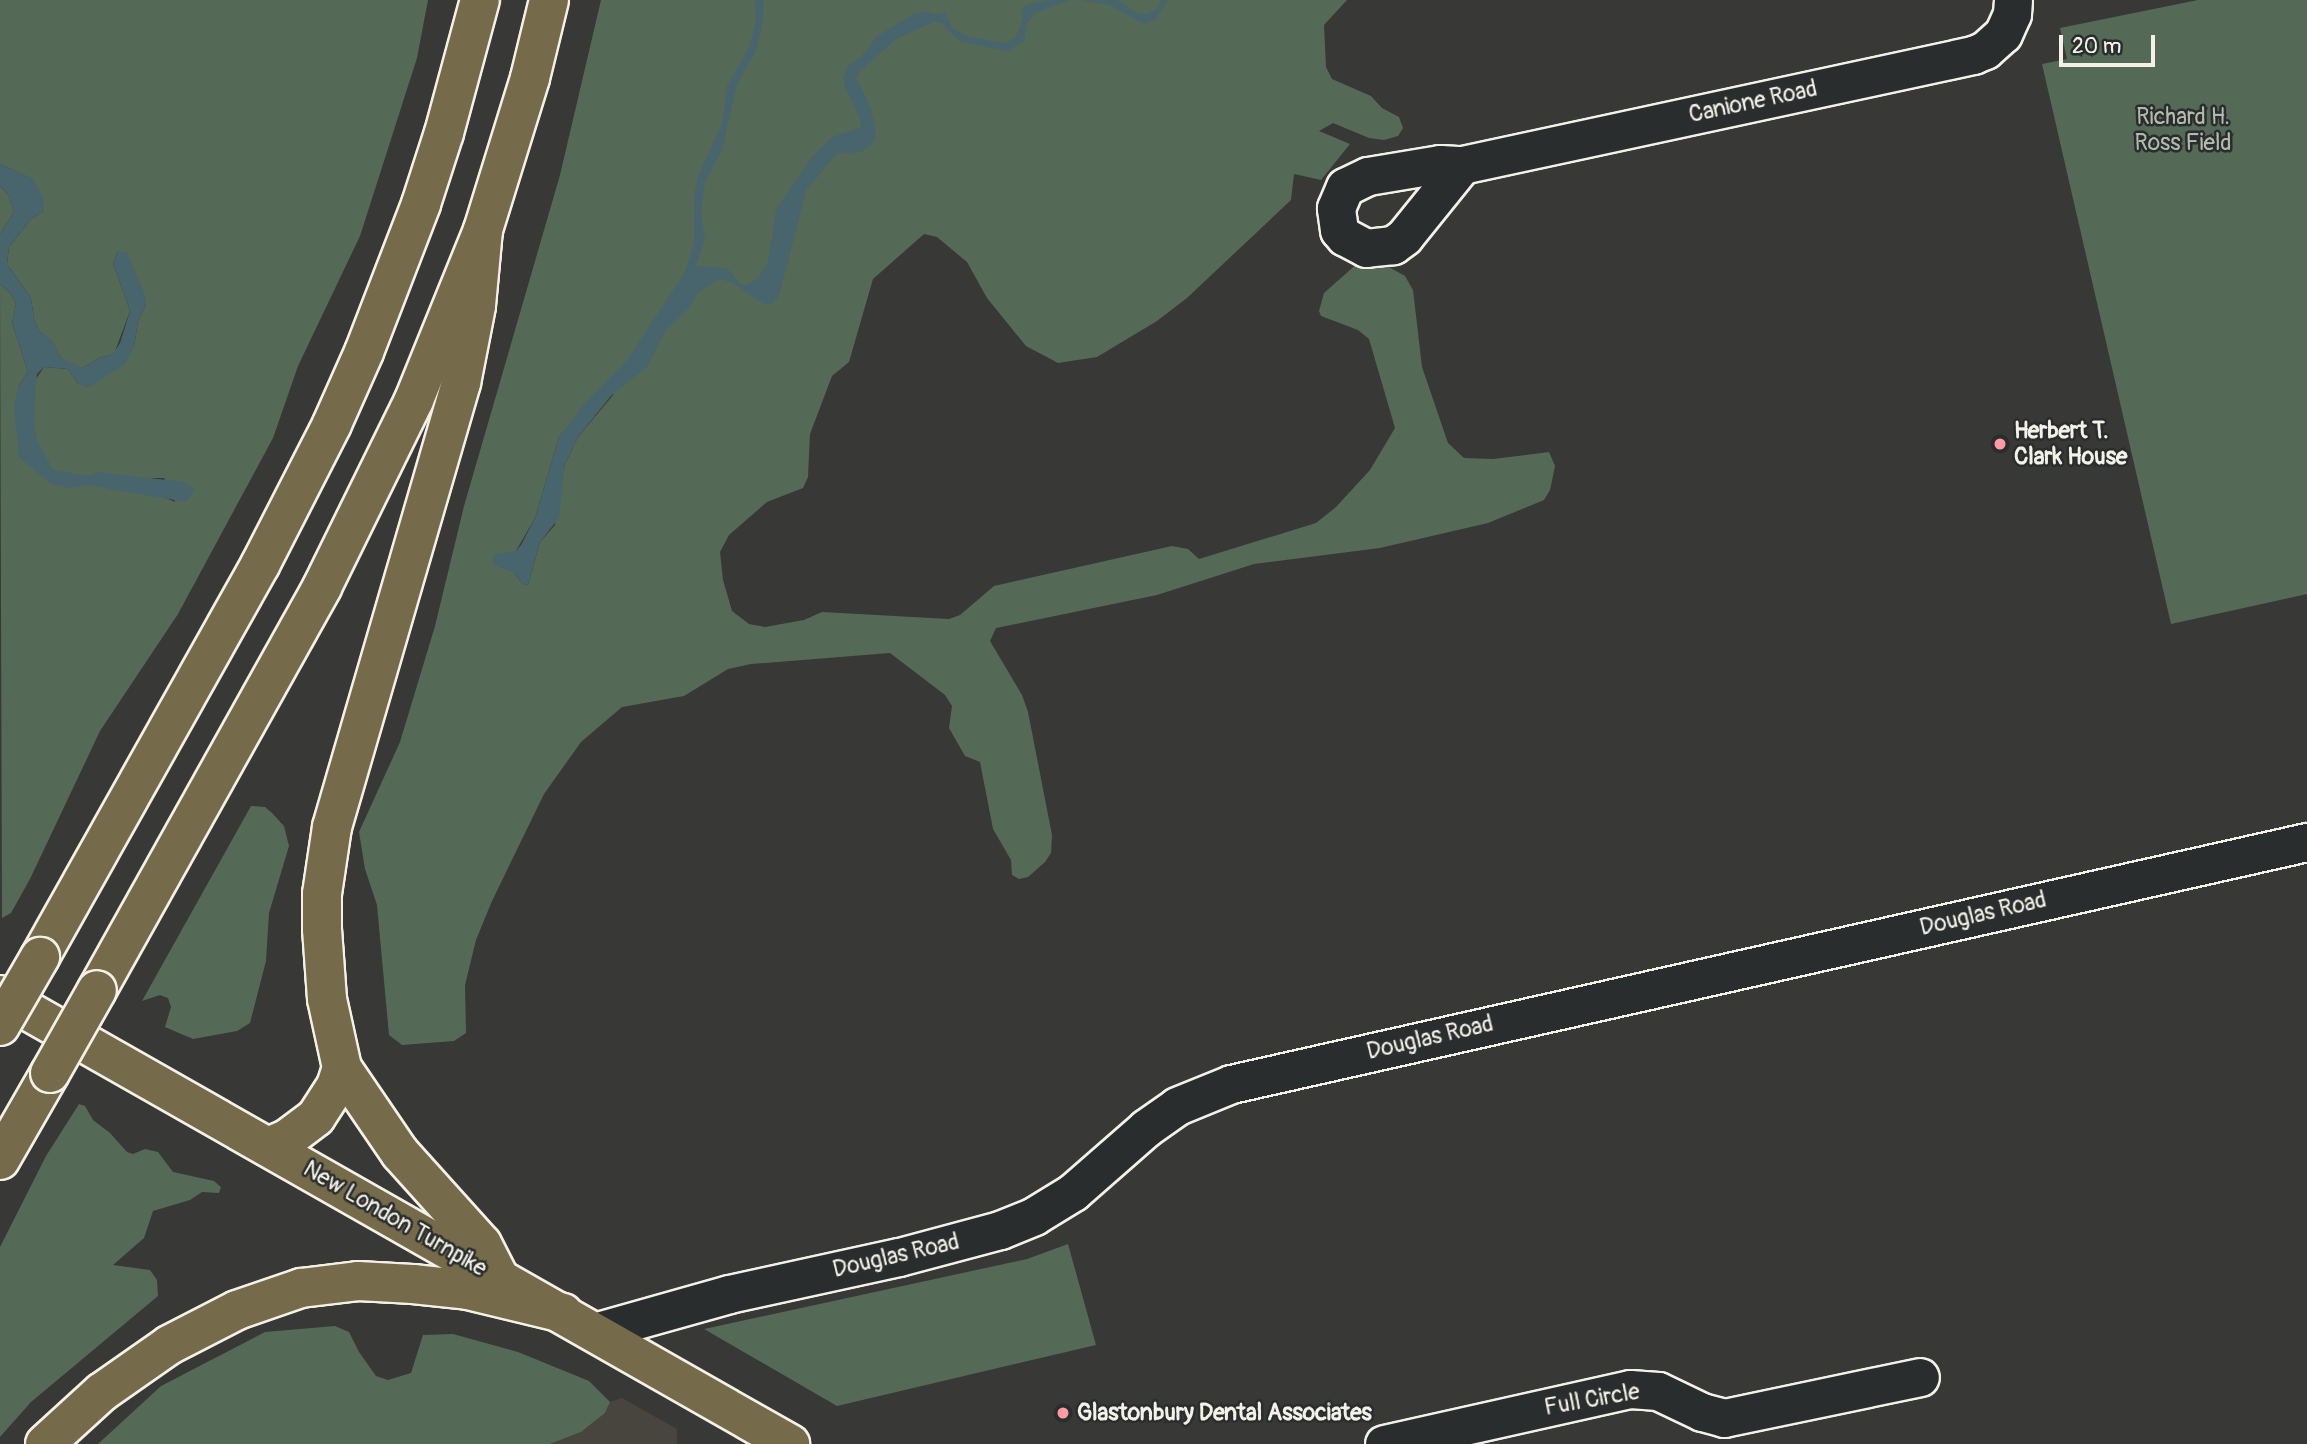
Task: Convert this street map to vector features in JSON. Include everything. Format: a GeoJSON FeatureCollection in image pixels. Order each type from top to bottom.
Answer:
{"type":"FeatureCollection","features":[{"type":"Feature","properties":{"kind":"main road"},"geometry":{"type":"LineString","coordinates":[[0,1026],[260,565],[332,424],[364,352],[421,204],[448,122],[480,0]]}},
{"type":"Feature","properties":{"kind":"main road"},"geometry":{"type":"LineString","coordinates":[[0,1160],[328,575],[414,400],[483,230],[530,78],[549,0]]}},
{"type":"Feature","properties":{"kind":"main road"},"geometry":{"type":"LineString","coordinates":[[483,230],[476,306],[461,383],[341,795],[326,860],[322,894],[327,999],[342,1068],[400,1153],[482,1244],[499,1278]]}},
{"type":"Feature","properties":{"kind":"main road","name":"New London Turnpike"},"geometry":{"type":"LineString","coordinates":[[0,995],[578,1322],[779,1442]]}},
{"type":"Feature","properties":{"kind":"main road"},"geometry":{"type":"LineString","coordinates":[[268,1147],[287,1139],[316,1117],[336,1086],[342,1068]]}},
{"type":"Feature","properties":{"kind":"main road"},"geometry":{"type":"LineString","coordinates":[[45,1444],[102,1392],[169,1345],[237,1310],[301,1288],[358,1281],[413,1284],[481,1293],[578,1322]]}},
{"type":"Feature","properties":{"kind":"street","name":"Canione Road"},"geometry":{"type":"LineString","coordinates":[[1462,165],[1973,55],[1985,50],[2003,34],[2012,14],[2013,0]]}},
{"type":"Feature","properties":{"kind":"street","name":"Douglas Road"},"geometry":{"type":"LineString","coordinates":[[578,1322],[729,1294],[909,1254],[1000,1230],[1034,1216],[1073,1192],[1146,1128],[1177,1106],[1231,1084],[2307,842]]}},
{"type":"Feature","properties":{"kind":"street","name":"Full Circle"},"geometry":{"type":"LineString","coordinates":[[1384,1444],[1630,1389],[1658,1391],[1702,1412],[1724,1418],[1920,1377]]}},
{"type":"Feature","properties":{"kind":"shaded area"},"geometry":{"type":"Polygon","coordinates":[[[622,1398],[677,1429],[677,1444],[550,1444],[581,1432],[605,1413],[610,1402],[622,1398]]]}},
{"type":"Feature","properties":{"kind":"green space"},"geometry":{"type":"Polygon","coordinates":[[[0,0],[428,0],[417,58],[360,236],[298,366],[273,438],[178,614],[100,731],[30,879],[11,913],[2,918],[0,284],[10,293],[16,304],[12,323],[28,372],[18,387],[36,379],[44,367],[68,369],[78,384],[134,347],[138,321],[146,304],[118,251],[113,263],[130,311],[114,354],[99,358],[82,368],[75,367],[60,357],[52,341],[39,331],[31,298],[7,264],[9,247],[31,219],[44,211],[32,179],[0,164],[0,0]],[[150,478],[126,490],[161,496],[175,502],[164,478],[150,478]]]}},
{"type":"Feature","properties":{"kind":"green space"},"geometry":{"type":"Polygon","coordinates":[[[601,0],[1347,0],[1324,25],[1326,67],[1332,79],[1371,96],[1382,108],[1399,117],[1403,128],[1398,136],[1384,140],[1369,138],[1333,123],[1319,131],[1350,144],[1321,180],[1294,174],[1291,200],[1187,298],[1157,321],[1097,357],[1058,363],[1026,346],[987,298],[967,262],[937,237],[924,234],[873,279],[849,362],[832,376],[810,434],[808,477],[803,488],[767,502],[729,535],[720,552],[723,580],[732,611],[749,624],[765,627],[804,620],[822,612],[949,619],[960,615],[994,586],[1172,546],[1188,549],[1199,559],[1316,523],[1336,507],[1370,470],[1395,428],[1369,339],[1358,330],[1321,316],[1319,311],[1324,293],[1359,262],[1389,267],[1405,276],[1413,290],[1422,367],[1448,443],[1464,458],[1493,459],[1549,452],[1555,466],[1550,490],[1544,500],[1488,523],[1380,548],[1254,564],[1157,595],[996,628],[990,641],[1022,695],[1028,712],[1052,835],[1051,853],[1028,877],[1019,879],[1012,875],[1011,860],[993,829],[980,762],[965,756],[949,728],[952,706],[945,695],[890,653],[751,664],[728,669],[684,696],[622,707],[581,742],[544,794],[492,901],[476,940],[465,985],[466,1033],[454,1041],[402,1045],[389,1035],[377,905],[365,869],[359,832],[400,742],[435,626],[464,506],[560,175],[601,0]],[[609,379],[559,437],[535,518],[516,551],[514,573],[523,584],[528,585],[540,542],[555,525],[565,464],[578,437],[614,394],[609,379]]]}},
{"type":"Feature","properties":{"kind":"green space","name":"Richard H. Ross Field"},"geometry":{"type":"Polygon","coordinates":[[[2198,0],[2307,0],[2307,594],[2171,624],[2042,64],[2067,59],[2060,28],[2198,0]]]}},
{"type":"Feature","properties":{"kind":"green space"},"geometry":{"type":"Polygon","coordinates":[[[0,186],[9,196],[14,212],[0,234],[0,186]]]}},
{"type":"Feature","properties":{"kind":"green space"},"geometry":{"type":"Polygon","coordinates":[[[251,806],[265,807],[272,813],[284,826],[289,846],[269,913],[266,961],[250,1023],[237,1031],[193,1039],[165,1027],[171,1007],[168,998],[160,995],[142,1001],[251,806]]]}},
{"type":"Feature","properties":{"kind":"green space"},"geometry":{"type":"Polygon","coordinates":[[[79,1104],[85,1106],[93,1120],[110,1133],[127,1152],[133,1154],[145,1149],[158,1152],[173,1172],[214,1181],[221,1187],[219,1193],[202,1192],[190,1200],[153,1211],[144,1238],[113,1265],[150,1270],[157,1280],[158,1296],[31,1402],[0,1437],[0,1247],[46,1156],[79,1104]]]}},
{"type":"Feature","properties":{"kind":"green space"},"geometry":{"type":"Polygon","coordinates":[[[1068,1244],[1096,1345],[837,1406],[704,1329],[1027,1259],[1068,1244]]]}},
{"type":"Feature","properties":{"kind":"green space"},"geometry":{"type":"Polygon","coordinates":[[[335,1326],[349,1332],[376,1376],[388,1380],[411,1373],[423,1335],[453,1334],[518,1352],[589,1381],[610,1402],[605,1413],[581,1432],[550,1444],[98,1444],[161,1386],[265,1332],[335,1326]]]}},
{"type":"Feature","properties":{"kind":"water"},"geometry":{"type":"Polygon","coordinates":[[[755,0],[764,0],[763,20],[756,51],[737,84],[722,150],[705,182],[701,213],[705,239],[696,266],[727,268],[740,284],[746,285],[758,278],[768,262],[776,209],[812,157],[832,137],[860,128],[860,118],[843,77],[848,66],[862,56],[876,37],[913,14],[927,11],[933,14],[946,13],[952,28],[970,37],[1005,43],[1016,37],[1023,18],[1021,11],[1026,5],[1048,0],[1070,0],[1037,12],[1027,23],[1024,41],[1007,51],[961,42],[941,23],[934,22],[896,39],[860,71],[856,77],[871,108],[876,135],[872,144],[861,152],[837,153],[806,191],[779,296],[772,304],[764,304],[731,282],[719,279],[697,294],[690,307],[665,332],[647,367],[611,396],[578,437],[565,464],[559,518],[540,542],[528,585],[523,584],[514,573],[492,564],[495,554],[516,551],[521,545],[535,518],[559,437],[584,404],[627,360],[685,272],[694,243],[694,197],[698,176],[722,124],[727,86],[749,48],[756,20],[755,0]]]}},
{"type":"Feature","properties":{"kind":"water"},"geometry":{"type":"Polygon","coordinates":[[[1082,0],[1118,0],[1139,14],[1147,14],[1158,8],[1161,0],[1168,0],[1155,20],[1144,24],[1110,5],[1082,0]]]}},
{"type":"Feature","properties":{"kind":"water"},"geometry":{"type":"Polygon","coordinates":[[[0,164],[33,179],[43,197],[44,211],[31,219],[9,247],[7,264],[31,298],[39,331],[52,340],[60,357],[82,368],[99,358],[113,354],[120,343],[130,311],[113,263],[118,251],[127,252],[145,295],[146,304],[138,321],[134,347],[125,364],[88,388],[78,384],[68,369],[44,367],[37,374],[34,420],[37,440],[53,470],[88,476],[98,472],[184,482],[195,490],[186,502],[88,485],[70,488],[51,484],[19,457],[14,405],[18,387],[28,372],[12,323],[16,304],[10,293],[0,284],[0,234],[14,212],[9,196],[0,186],[0,164]]]}},
{"type":"Feature","properties":{"kind":"place","name":"Herbert T. Clark House"},"geometry":{"type":"Point","coordinates":[2000,444]}},
{"type":"Feature","properties":{"kind":"place","name":"Glastonbury Dental Associates"},"geometry":{"type":"Point","coordinates":[1063,1413]}}]}
